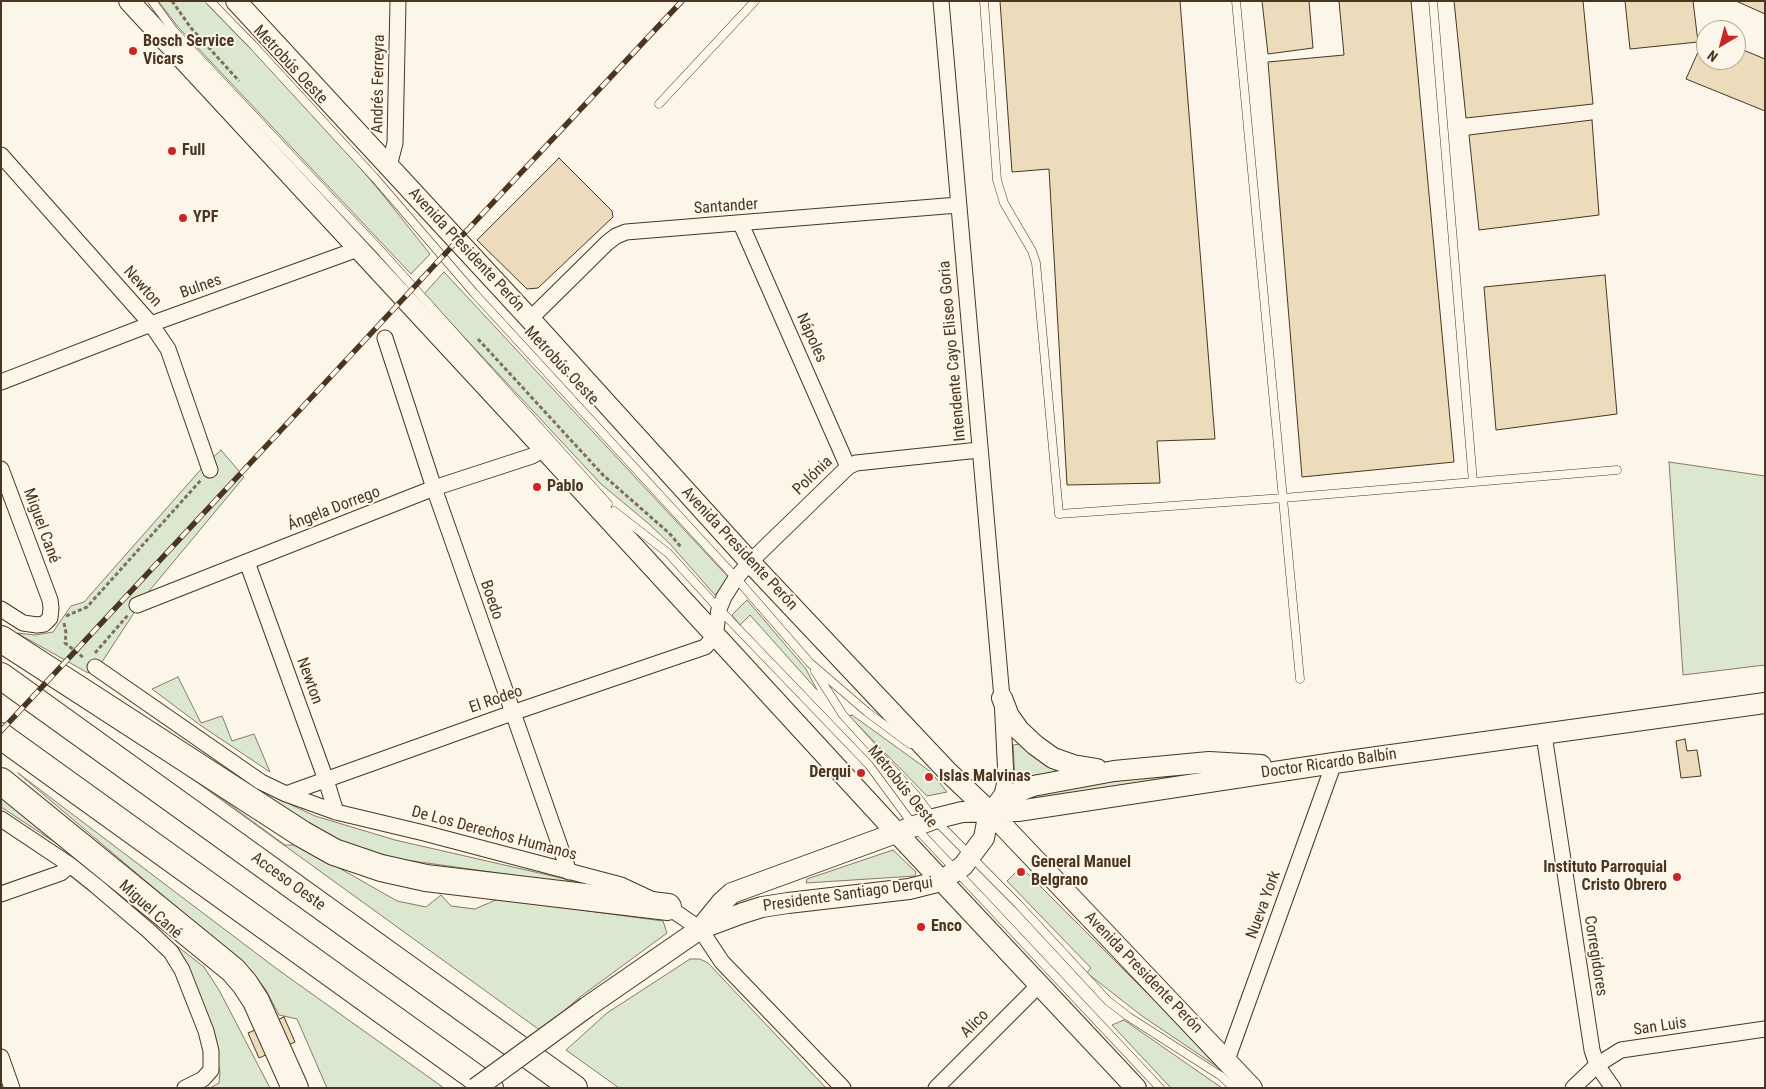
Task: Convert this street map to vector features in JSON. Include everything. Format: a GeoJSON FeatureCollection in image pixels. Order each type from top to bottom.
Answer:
{"type":"FeatureCollection","features":[{"type":"Feature","properties":{"kind":"highway"},"geometry":{"type":"LineString","coordinates":[[1,639],[294,829],[334,852],[381,868],[426,878],[668,908]]}},
{"type":"Feature","properties":{"kind":"highway","name":"Acceso Oeste"},"geometry":{"type":"LineString","coordinates":[[1,676],[574,1088]]}},
{"type":"Feature","properties":{"kind":"highway"},"geometry":{"type":"LineString","coordinates":[[1,736],[490,1088]]}},
{"type":"Feature","properties":{"kind":"highway"},"geometry":{"type":"LineString","coordinates":[[1,780],[232,970],[245,984],[256,1002],[295,1088]]}},
{"type":"Feature","properties":{"kind":"main road"},"geometry":{"type":"LineString","coordinates":[[129,1],[544,448],[715,636],[905,829],[948,876],[1039,985],[1136,1088]]}},
{"type":"Feature","properties":{"kind":"main road","name":"Avenida Presidente Perón"},"geometry":{"type":"LineString","coordinates":[[236,1],[530,319],[750,562],[948,772],[989,811],[1252,1088]]}},
{"type":"Feature","properties":{"kind":"main road"},"geometry":{"type":"LineString","coordinates":[[1002,698],[1009,716],[1019,730],[1053,758],[1073,765],[1114,771]]}},
{"type":"Feature","properties":{"kind":"main road","name":"Doctor Ricardo Balbín"},"geometry":{"type":"LineString","coordinates":[[905,829],[934,818],[962,812],[1018,811],[1299,768],[1765,703]]}},
{"type":"Feature","properties":{"kind":"main road"},"geometry":{"type":"LineString","coordinates":[[989,811],[1020,791],[1033,786],[1114,771],[1209,762],[1299,768]]}},
{"type":"Feature","properties":{"kind":"main road","name":"Presidente Santiago Derqui"},"geometry":{"type":"LineString","coordinates":[[476,1088],[700,929],[762,907],[909,889],[948,876],[970,857],[984,838],[989,811]]}},
{"type":"Feature","properties":{"kind":"main road","name":"Presidente Santiago Derqui"},"geometry":{"type":"LineString","coordinates":[[700,929],[721,902],[732,893],[905,829]]}},
{"type":"Feature","properties":{"kind":"street","name":"Andrés Ferreyra"},"geometry":{"type":"LineString","coordinates":[[389,166],[395,143],[398,1]]}},
{"type":"Feature","properties":{"kind":"street","name":"Intendente Cayo Eliseo Goria"},"geometry":{"type":"LineString","coordinates":[[941,1],[1002,698],[1006,778],[1002,794],[989,811]]}},
{"type":"Feature","properties":{"kind":"street","name":"Newton"},"geometry":{"type":"LineString","coordinates":[[1,155],[151,324],[168,349],[210,470]]}},
{"type":"Feature","properties":{"kind":"street","name":"Santander"},"geometry":{"type":"LineString","coordinates":[[530,319],[616,236],[626,232],[958,205]]}},
{"type":"Feature","properties":{"kind":"street","name":"Nápoles"},"geometry":{"type":"LineString","coordinates":[[741,224],[848,467]]}},
{"type":"Feature","properties":{"kind":"street","name":"Bulnes"},"geometry":{"type":"LineString","coordinates":[[1,382],[151,324],[358,249]]}},
{"type":"Feature","properties":{"kind":"street","name":"Boedo"},"geometry":{"type":"LineString","coordinates":[[385,338],[434,488],[569,872]]}},
{"type":"Feature","properties":{"kind":"street","name":"Ángela Dorrego"},"geometry":{"type":"LineString","coordinates":[[137,605],[434,488],[532,456],[544,448]]}},
{"type":"Feature","properties":{"kind":"street","name":"Polónia"},"geometry":{"type":"LineString","coordinates":[[715,636],[719,609],[736,578],[750,562],[848,467],[856,463],[980,450]]}},
{"type":"Feature","properties":{"kind":"street","name":"Miguel Cané"},"geometry":{"type":"LineString","coordinates":[[1,468],[50,600],[50,618],[44,624],[24,624],[1,610]]}},
{"type":"Feature","properties":{"kind":"street","name":"Newton"},"geometry":{"type":"LineString","coordinates":[[247,562],[336,812]]}},
{"type":"Feature","properties":{"kind":"street","name":"El Rodeo"},"geometry":{"type":"LineString","coordinates":[[286,794],[704,647],[715,636]]}},
{"type":"Feature","properties":{"kind":"street","name":"De Los Derechos Humanos"},"geometry":{"type":"LineString","coordinates":[[92,664],[261,782],[286,794],[336,812],[621,885],[668,908],[700,929],[722,962],[843,1088]]}},
{"type":"Feature","properties":{"kind":"street","name":"Corregidores"},"geometry":{"type":"LineString","coordinates":[[1544,735],[1592,1050],[1597,1065],[1613,1088]]}},
{"type":"Feature","properties":{"kind":"street","name":"Nueva York"},"geometry":{"type":"LineString","coordinates":[[1226,1060],[1334,763]]}},
{"type":"Feature","properties":{"kind":"street","name":"Miguel Cané"},"geometry":{"type":"LineString","coordinates":[[1,820],[70,865],[149,931],[171,952],[182,970],[206,1031],[211,1051],[211,1070],[203,1079],[185,1088]]}},
{"type":"Feature","properties":{"kind":"street"},"geometry":{"type":"LineString","coordinates":[[1,894],[61,873],[70,865]]}},
{"type":"Feature","properties":{"kind":"street","name":"Alico"},"geometry":{"type":"LineString","coordinates":[[936,1088],[1039,985]]}},
{"type":"Feature","properties":{"kind":"street","name":"San Luis"},"geometry":{"type":"LineString","coordinates":[[1573,1088],[1597,1065],[1621,1050],[1765,1029]]}},
{"type":"Feature","properties":{"kind":"street"},"geometry":{"type":"LineString","coordinates":[[1,1057],[12,1088]]}},
{"type":"Feature","properties":{"kind":"lane","name":"Metrobús Oeste"},"geometry":{"type":"LineString","coordinates":[[152,1],[174,31],[380,250],[614,511],[688,598],[715,636]]}},
{"type":"Feature","properties":{"kind":"lane","name":"Metrobús Oeste"},"geometry":{"type":"LineString","coordinates":[[210,1],[362,164],[474,292],[736,578],[810,663],[867,712],[948,772]]}},
{"type":"Feature","properties":{"kind":"lane"},"geometry":{"type":"LineString","coordinates":[[659,104],[755,1]]}},
{"type":"Feature","properties":{"kind":"lane"},"geometry":{"type":"LineString","coordinates":[[984,1],[997,180],[1004,202],[1032,251],[1036,264],[1059,514],[1283,498],[1617,470]]}},
{"type":"Feature","properties":{"kind":"lane"},"geometry":{"type":"LineString","coordinates":[[1236,1],[1300,679]]}},
{"type":"Feature","properties":{"kind":"lane"},"geometry":{"type":"LineString","coordinates":[[1433,1],[1473,482]]}},
{"type":"Feature","properties":{"kind":"lane","name":"Metrobús Oeste"},"geometry":{"type":"LineString","coordinates":[[614,511],[668,553],[719,609],[869,765],[905,829]]}},
{"type":"Feature","properties":{"kind":"lane","name":"Metrobús Oeste"},"geometry":{"type":"LineString","coordinates":[[810,663],[843,715],[970,857],[1018,904],[1108,1001],[1129,1017],[1221,1076],[1234,1088]]}},
{"type":"Feature","properties":{"kind":"lane"},"geometry":{"type":"LineString","coordinates":[[948,876],[1160,1088]]}},
{"type":"Feature","properties":{"kind":"path"},"geometry":{"type":"LineString","coordinates":[[137,605],[92,664],[65,643],[66,633],[63,620],[67,614],[86,607],[210,470]]}},
{"type":"Feature","properties":{"kind":"green space"},"geometry":{"type":"Polygon","coordinates":[[[158,1],[207,1],[246,35],[379,190],[430,254],[411,274],[179,28],[158,1]]]}},
{"type":"Feature","properties":{"kind":"green space"},"geometry":{"type":"Polygon","coordinates":[[[444,272],[730,579],[715,595],[670,544],[601,484],[424,294],[444,272]]]}},
{"type":"Feature","properties":{"kind":"green space"},"geometry":{"type":"Polygon","coordinates":[[[221,450],[244,477],[145,596],[100,665],[88,673],[17,633],[35,635],[53,632],[71,606],[84,602],[203,467],[221,450]]]}},
{"type":"Feature","properties":{"kind":"green space"},"geometry":{"type":"Polygon","coordinates":[[[1669,462],[1765,476],[1765,665],[1683,675],[1669,462]]]}},
{"type":"Feature","properties":{"kind":"green space"},"geometry":{"type":"Polygon","coordinates":[[[747,600],[806,669],[817,690],[750,615],[740,625],[732,615],[747,600]]]}},
{"type":"Feature","properties":{"kind":"green space"},"geometry":{"type":"Polygon","coordinates":[[[178,677],[201,723],[222,716],[232,741],[254,734],[270,772],[200,725],[152,689],[178,677]]]}},
{"type":"Feature","properties":{"kind":"green space"},"geometry":{"type":"Polygon","coordinates":[[[67,686],[285,845],[299,845],[397,901],[426,907],[441,895],[451,906],[475,909],[498,899],[663,921],[667,933],[580,997],[541,1031],[68,689],[67,686]]]}},
{"type":"Feature","properties":{"kind":"green space"},"geometry":{"type":"Polygon","coordinates":[[[852,715],[931,772],[947,792],[927,796],[849,716],[852,715]]]}},
{"type":"Feature","properties":{"kind":"green space"},"geometry":{"type":"Polygon","coordinates":[[[1020,744],[1067,773],[1023,781],[1015,780],[1013,745],[1020,744]]]}},
{"type":"Feature","properties":{"kind":"green space"},"geometry":{"type":"Polygon","coordinates":[[[1207,767],[1249,771],[1017,806],[1033,794],[1207,767]]]}},
{"type":"Feature","properties":{"kind":"green space"},"geometry":{"type":"Polygon","coordinates":[[[18,773],[277,969],[444,1088],[327,1088],[297,1019],[279,1015],[266,990],[251,970],[18,773]]]}},
{"type":"Feature","properties":{"kind":"green space"},"geometry":{"type":"Polygon","coordinates":[[[251,786],[315,816],[395,840],[583,883],[584,885],[398,859],[342,842],[294,816],[251,786]]]}},
{"type":"Feature","properties":{"kind":"green space"},"geometry":{"type":"Polygon","coordinates":[[[1,794],[65,849],[1,807],[1,794]]]}},
{"type":"Feature","properties":{"kind":"green space"},"geometry":{"type":"Polygon","coordinates":[[[893,850],[916,872],[915,876],[806,883],[807,879],[893,850]]]}},
{"type":"Feature","properties":{"kind":"green space"},"geometry":{"type":"Polygon","coordinates":[[[1021,867],[1228,1074],[1142,1016],[1087,973],[1091,968],[1007,881],[1021,867]]]}},
{"type":"Feature","properties":{"kind":"green space"},"geometry":{"type":"Polygon","coordinates":[[[177,946],[204,967],[219,990],[270,1088],[210,1088],[219,1083],[220,1072],[209,1020],[177,946]]]}},
{"type":"Feature","properties":{"kind":"green space"},"geometry":{"type":"Polygon","coordinates":[[[690,959],[700,959],[708,963],[826,1088],[619,1088],[566,1050],[607,1013],[690,959]]]}},
{"type":"Feature","properties":{"kind":"green space"},"geometry":{"type":"Polygon","coordinates":[[[1124,1020],[1222,1088],[1171,1088],[1112,1025],[1124,1020]]]}},
{"type":"Feature","properties":{"kind":"building"},"geometry":{"type":"Polygon","coordinates":[[[1000,1],[1180,1],[1215,439],[1157,441],[1160,483],[1067,485],[1049,169],[1012,172],[1000,1]]]}},
{"type":"Feature","properties":{"kind":"building"},"geometry":{"type":"Polygon","coordinates":[[[1262,1],[1309,1],[1313,48],[1268,54],[1262,1]]]}},
{"type":"Feature","properties":{"kind":"building"},"geometry":{"type":"Polygon","coordinates":[[[1339,1],[1411,1],[1454,462],[1302,477],[1268,62],[1344,55],[1339,1]]]}},
{"type":"Feature","properties":{"kind":"building"},"geometry":{"type":"Polygon","coordinates":[[[1454,1],[1583,1],[1593,104],[1466,118],[1454,1]]]}},
{"type":"Feature","properties":{"kind":"building"},"geometry":{"type":"Polygon","coordinates":[[[1625,1],[1693,1],[1696,42],[1630,49],[1625,1]]]}},
{"type":"Feature","properties":{"kind":"building"},"geometry":{"type":"Polygon","coordinates":[[[1736,1],[1765,1],[1765,14],[1736,1]]]}},
{"type":"Feature","properties":{"kind":"building"},"geometry":{"type":"Polygon","coordinates":[[[1746,51],[1765,59],[1765,111],[1686,79],[1696,56],[1696,70],[1746,70],[1746,51]]]}},
{"type":"Feature","properties":{"kind":"building"},"geometry":{"type":"Polygon","coordinates":[[[1592,120],[1599,215],[1479,230],[1469,135],[1592,120]]]}},
{"type":"Feature","properties":{"kind":"building"},"geometry":{"type":"Polygon","coordinates":[[[559,158],[612,211],[613,217],[538,288],[527,289],[477,240],[559,158]]]}},
{"type":"Feature","properties":{"kind":"building"},"geometry":{"type":"Polygon","coordinates":[[[1605,275],[1617,414],[1496,430],[1484,287],[1605,275]]]}},
{"type":"Feature","properties":{"kind":"building"},"geometry":{"type":"Polygon","coordinates":[[[1685,739],[1687,751],[1697,750],[1701,776],[1681,778],[1676,741],[1685,739]]]}},
{"type":"Feature","properties":{"kind":"building"},"geometry":{"type":"Polygon","coordinates":[[[284,1017],[295,1042],[259,1058],[248,1033],[284,1017]]]}},
{"type":"Feature","properties":{"kind":"railway"},"geometry":{"type":"LineString","coordinates":[[1,731],[682,1]]}},
{"type":"Feature","properties":{"kind":"place","name":"Bosch Service Vicars"},"geometry":{"type":"Point","coordinates":[133,51]}},
{"type":"Feature","properties":{"kind":"place","name":"Full"},"geometry":{"type":"Point","coordinates":[172,151]}},
{"type":"Feature","properties":{"kind":"place","name":"YPF"},"geometry":{"type":"Point","coordinates":[183,218]}},
{"type":"Feature","properties":{"kind":"place","name":"Pablo"},"geometry":{"type":"Point","coordinates":[537,487]}},
{"type":"Feature","properties":{"kind":"place","name":"Derqui"},"geometry":{"type":"Point","coordinates":[861,773]}},
{"type":"Feature","properties":{"kind":"place","name":"Islas Malvinas"},"geometry":{"type":"Point","coordinates":[929,777]}},
{"type":"Feature","properties":{"kind":"place","name":"General Manuel Belgrano"},"geometry":{"type":"Point","coordinates":[1021,872]}},
{"type":"Feature","properties":{"kind":"place","name":"Instituto Parroquial Cristo Obrero"},"geometry":{"type":"Point","coordinates":[1677,877]}},
{"type":"Feature","properties":{"kind":"place","name":"Enco"},"geometry":{"type":"Point","coordinates":[921,927]}}]}
